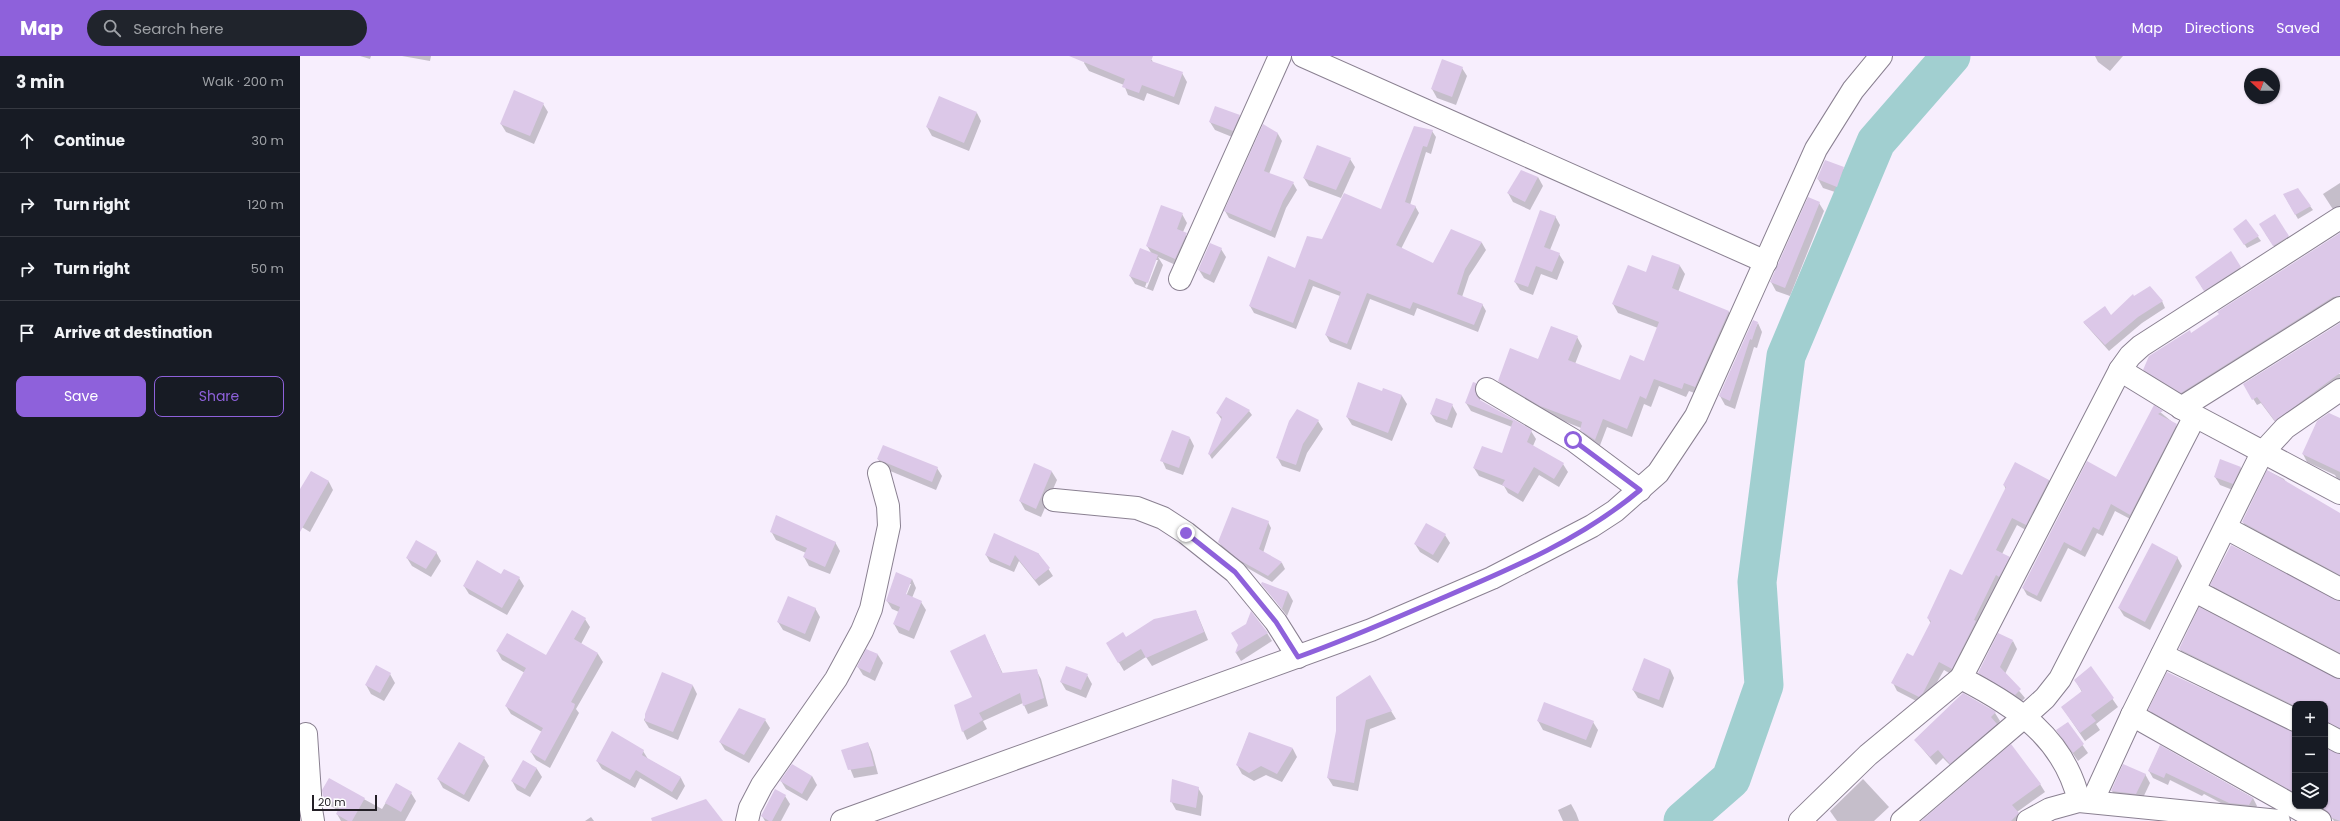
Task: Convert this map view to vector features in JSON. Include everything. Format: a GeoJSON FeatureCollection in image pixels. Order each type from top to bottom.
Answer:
{"type":"FeatureCollection","features":[{"type":"Feature","properties":{"kind":"street"},"geometry":{"type":"LineString","coordinates":[[1180,279],[1280,56]]}},
{"type":"Feature","properties":{"kind":"street"},"geometry":{"type":"LineString","coordinates":[[1302,56],[1766,262]]}},
{"type":"Feature","properties":{"kind":"street"},"geometry":{"type":"LineString","coordinates":[[842,821],[1190,694],[1371,630],[1492,578],[1592,526],[1640,490],[1658,473],[1696,416],[1816,149],[1853,90],[1881,56]]}},
{"type":"Feature","properties":{"kind":"street"},"geometry":{"type":"LineString","coordinates":[[1800,821],[1868,755],[1961,678],[2120,370],[2130,356],[2141,346],[2340,218]]}},
{"type":"Feature","properties":{"kind":"street"},"geometry":{"type":"LineString","coordinates":[[1902,821],[2024,717],[2045,698],[2060,679],[2188,412],[2340,308]]}},
{"type":"Feature","properties":{"kind":"street"},"geometry":{"type":"LineString","coordinates":[[2120,370],[2188,412],[2340,494]]}},
{"type":"Feature","properties":{"kind":"street"},"geometry":{"type":"LineString","coordinates":[[1487,389],[1573,440],[1640,490]]}},
{"type":"Feature","properties":{"kind":"street"},"geometry":{"type":"LineString","coordinates":[[2086,801],[2132,715],[2262,453],[2285,428],[2340,390]]}},
{"type":"Feature","properties":{"kind":"street"},"geometry":{"type":"LineString","coordinates":[[747,821],[750,808],[762,785],[836,680],[862,631],[871,609],[889,526],[888,506],[879,473]]}},
{"type":"Feature","properties":{"kind":"street"},"geometry":{"type":"LineString","coordinates":[[1054,500],[1137,508],[1163,518],[1174,525],[1235,572],[1276,622],[1298,657]]}},
{"type":"Feature","properties":{"kind":"street"},"geometry":{"type":"LineString","coordinates":[[2226,528],[2340,589]]}},
{"type":"Feature","properties":{"kind":"street"},"geometry":{"type":"LineString","coordinates":[[2194,591],[2340,667]]}},
{"type":"Feature","properties":{"kind":"street"},"geometry":{"type":"LineString","coordinates":[[2162,655],[2292,719]]}},
{"type":"Feature","properties":{"kind":"street"},"geometry":{"type":"LineString","coordinates":[[1961,678],[2002,700],[2024,717],[2059,752],[2086,801]]}},
{"type":"Feature","properties":{"kind":"street"},"geometry":{"type":"LineString","coordinates":[[2132,715],[2320,821]]}},
{"type":"Feature","properties":{"kind":"street"},"geometry":{"type":"LineString","coordinates":[[306,734],[310,809],[313,821]]}},
{"type":"Feature","properties":{"kind":"street"},"geometry":{"type":"LineString","coordinates":[[2328,736],[2340,742]]}},
{"type":"Feature","properties":{"kind":"street"},"geometry":{"type":"LineString","coordinates":[[2028,821],[2050,809],[2086,801],[2279,821]]}},
{"type":"Feature","properties":{"kind":"building"},"geometry":{"type":"Polygon","coordinates":[[[1069,56],[1153,56],[1151,61],[1183,72],[1174,97],[1142,85],[1139,93],[1122,87],[1125,79],[1069,56]]]}},
{"type":"Feature","properties":{"kind":"building"},"geometry":{"type":"Polygon","coordinates":[[[1442,59],[1463,67],[1452,97],[1431,89],[1442,59]]]}},
{"type":"Feature","properties":{"kind":"building"},"geometry":{"type":"Polygon","coordinates":[[[514,90],[544,103],[530,136],[500,124],[514,90]]]}},
{"type":"Feature","properties":{"kind":"building"},"geometry":{"type":"Polygon","coordinates":[[[939,96],[977,112],[964,143],[926,127],[939,96]]]}},
{"type":"Feature","properties":{"kind":"building"},"geometry":{"type":"Polygon","coordinates":[[[1215,106],[1240,115],[1233,131],[1209,122],[1215,106]]]}},
{"type":"Feature","properties":{"kind":"building"},"geometry":{"type":"Polygon","coordinates":[[[1263,124],[1278,133],[1264,171],[1294,182],[1283,201],[1271,231],[1224,211],[1263,124]]]}},
{"type":"Feature","properties":{"kind":"building"},"geometry":{"type":"Polygon","coordinates":[[[1414,126],[1433,130],[1427,147],[1423,146],[1405,202],[1416,206],[1396,245],[1433,263],[1451,229],[1482,242],[1465,269],[1457,294],[1483,304],[1474,325],[1413,302],[1410,309],[1367,293],[1347,344],[1325,335],[1341,292],[1309,279],[1293,323],[1249,306],[1268,256],[1295,268],[1307,236],[1322,239],[1344,193],[1381,209],[1414,126]]]}},
{"type":"Feature","properties":{"kind":"building"},"geometry":{"type":"Polygon","coordinates":[[[1317,145],[1351,158],[1336,190],[1303,178],[1317,145]]]}},
{"type":"Feature","properties":{"kind":"building"},"geometry":{"type":"Polygon","coordinates":[[[1825,160],[1844,167],[1837,187],[1817,179],[1825,160]]]}},
{"type":"Feature","properties":{"kind":"building"},"geometry":{"type":"Polygon","coordinates":[[[1521,170],[1538,177],[1525,202],[1507,193],[1521,170]]]}},
{"type":"Feature","properties":{"kind":"building"},"geometry":{"type":"Polygon","coordinates":[[[2298,188],[2311,206],[2295,215],[2283,194],[2298,188]]]}},
{"type":"Feature","properties":{"kind":"building"},"geometry":{"type":"Polygon","coordinates":[[[1808,197],[1820,202],[1785,288],[1770,282],[1808,197]]]}},
{"type":"Feature","properties":{"kind":"building"},"geometry":{"type":"Polygon","coordinates":[[[1161,205],[1183,213],[1177,229],[1187,233],[1175,259],[1146,246],[1161,205]]]}},
{"type":"Feature","properties":{"kind":"building"},"geometry":{"type":"Polygon","coordinates":[[[1540,210],[1556,216],[1544,247],[1560,253],[1552,272],[1536,266],[1528,287],[1514,282],[1540,210]]]}},
{"type":"Feature","properties":{"kind":"building"},"geometry":{"type":"Polygon","coordinates":[[[2275,214],[2289,236],[2273,246],[2259,224],[2275,214]]]}},
{"type":"Feature","properties":{"kind":"building"},"geometry":{"type":"Polygon","coordinates":[[[2246,219],[2259,236],[2244,245],[2233,229],[2246,219]]]}},
{"type":"Feature","properties":{"kind":"building"},"geometry":{"type":"Polygon","coordinates":[[[2340,233],[2340,296],[2333,297],[2181,393],[2143,370],[2149,356],[2190,330],[2191,333],[2219,314],[2217,312],[2340,233]]]}},
{"type":"Feature","properties":{"kind":"building"},"geometry":{"type":"Polygon","coordinates":[[[1210,243],[1222,248],[1210,275],[1198,270],[1210,243]]]}},
{"type":"Feature","properties":{"kind":"building"},"geometry":{"type":"Polygon","coordinates":[[[1140,248],[1158,255],[1148,283],[1129,276],[1140,248]]]}},
{"type":"Feature","properties":{"kind":"building"},"geometry":{"type":"Polygon","coordinates":[[[2231,251],[2241,267],[2204,291],[2195,277],[2231,251]]]}},
{"type":"Feature","properties":{"kind":"building"},"geometry":{"type":"Polygon","coordinates":[[[1652,255],[1680,265],[1672,288],[1729,311],[1695,387],[1684,383],[1682,389],[1654,379],[1646,399],[1640,396],[1627,429],[1603,419],[1595,440],[1580,430],[1582,422],[1540,406],[1498,381],[1510,348],[1538,359],[1551,326],[1578,336],[1568,360],[1620,380],[1630,355],[1644,361],[1659,322],[1612,304],[1628,265],[1646,272],[1652,255]]]}},
{"type":"Feature","properties":{"kind":"building"},"geometry":{"type":"Polygon","coordinates":[[[2150,286],[2163,301],[2138,317],[2105,345],[2083,322],[2105,306],[2111,315],[2133,294],[2134,296],[2150,286]]]}},
{"type":"Feature","properties":{"kind":"building"},"geometry":{"type":"Polygon","coordinates":[[[1753,320],[1758,322],[1752,340],[1750,339],[1730,401],[1719,396],[1753,320]]]}},
{"type":"Feature","properties":{"kind":"building"},"geometry":{"type":"Polygon","coordinates":[[[2340,323],[2340,373],[2275,421],[2257,397],[2252,400],[2243,384],[2340,323]]]}},
{"type":"Feature","properties":{"kind":"building"},"geometry":{"type":"Polygon","coordinates":[[[1358,382],[1382,391],[1383,388],[1402,395],[1388,433],[1346,417],[1358,382]]]}},
{"type":"Feature","properties":{"kind":"building"},"geometry":{"type":"Polygon","coordinates":[[[1473,382],[1476,383],[1476,395],[1480,400],[1532,430],[1527,442],[1564,463],[1554,479],[1534,467],[1518,494],[1502,485],[1505,480],[1473,468],[1482,446],[1502,453],[1513,421],[1465,403],[1473,382]]]}},
{"type":"Feature","properties":{"kind":"building"},"geometry":{"type":"Polygon","coordinates":[[[1226,397],[1250,410],[1210,455],[1208,454],[1222,417],[1216,413],[1226,397]]]}},
{"type":"Feature","properties":{"kind":"building"},"geometry":{"type":"Polygon","coordinates":[[[1436,398],[1453,404],[1447,420],[1430,414],[1436,398]]]}},
{"type":"Feature","properties":{"kind":"building"},"geometry":{"type":"Polygon","coordinates":[[[2154,405],[2163,411],[2158,414],[2177,424],[2130,515],[2111,504],[2099,530],[2093,527],[2081,551],[2064,542],[2037,596],[2022,588],[2087,461],[2116,477],[2154,405]]]}},
{"type":"Feature","properties":{"kind":"building"},"geometry":{"type":"Polygon","coordinates":[[[1297,409],[1319,420],[1303,444],[1296,465],[1276,458],[1289,421],[1297,409]]]}},
{"type":"Feature","properties":{"kind":"building"},"geometry":{"type":"Polygon","coordinates":[[[2329,413],[2340,418],[2340,472],[2302,454],[2317,421],[2329,413]]]}},
{"type":"Feature","properties":{"kind":"building"},"geometry":{"type":"Polygon","coordinates":[[[1172,430],[1190,437],[1179,468],[1160,461],[1172,430]]]}},
{"type":"Feature","properties":{"kind":"building"},"geometry":{"type":"Polygon","coordinates":[[[883,445],[938,467],[932,482],[877,459],[883,445]]]}},
{"type":"Feature","properties":{"kind":"building"},"geometry":{"type":"Polygon","coordinates":[[[2220,459],[2241,467],[2233,484],[2214,477],[2220,459]]]}},
{"type":"Feature","properties":{"kind":"building"},"geometry":{"type":"Polygon","coordinates":[[[2015,462],[2049,480],[2026,525],[2012,518],[1996,550],[2010,557],[1999,577],[1996,575],[1974,620],[1976,621],[1952,669],[1939,662],[1923,693],[1919,697],[1891,683],[1907,653],[1913,656],[1931,621],[1927,618],[1950,569],[1962,575],[2006,487],[2003,485],[2015,462]]]}},
{"type":"Feature","properties":{"kind":"building"},"geometry":{"type":"Polygon","coordinates":[[[1034,463],[1052,471],[1036,509],[1019,501],[1034,463]]]}},
{"type":"Feature","properties":{"kind":"building"},"geometry":{"type":"Polygon","coordinates":[[[2267,470],[2340,513],[2340,575],[2242,522],[2267,470]]]}},
{"type":"Feature","properties":{"kind":"building"},"geometry":{"type":"Polygon","coordinates":[[[311,471],[329,481],[300,532],[300,489],[311,471]]]}},
{"type":"Feature","properties":{"kind":"building"},"geometry":{"type":"Polygon","coordinates":[[[1232,507],[1269,521],[1259,549],[1282,562],[1268,576],[1239,560],[1218,542],[1232,507]]]}},
{"type":"Feature","properties":{"kind":"building"},"geometry":{"type":"Polygon","coordinates":[[[776,515],[836,542],[825,567],[803,557],[807,548],[770,532],[776,515]]]}},
{"type":"Feature","properties":{"kind":"building"},"geometry":{"type":"Polygon","coordinates":[[[1426,523],[1446,534],[1433,555],[1414,544],[1426,523]]]}},
{"type":"Feature","properties":{"kind":"building"},"geometry":{"type":"Polygon","coordinates":[[[994,533],[1038,553],[1050,568],[1035,580],[1015,555],[1010,566],[985,555],[994,533]]]}},
{"type":"Feature","properties":{"kind":"building"},"geometry":{"type":"Polygon","coordinates":[[[416,540],[437,552],[426,569],[406,558],[416,540]]]}},
{"type":"Feature","properties":{"kind":"building"},"geometry":{"type":"Polygon","coordinates":[[[2152,543],[2178,557],[2145,622],[2118,608],[2152,543]]]}},
{"type":"Feature","properties":{"kind":"building"},"geometry":{"type":"Polygon","coordinates":[[[2231,545],[2340,601],[2340,653],[2210,585],[2231,545]]]}},
{"type":"Feature","properties":{"kind":"building"},"geometry":{"type":"Polygon","coordinates":[[[477,560],[501,574],[504,569],[520,577],[502,608],[463,586],[477,560]]]}},
{"type":"Feature","properties":{"kind":"building"},"geometry":{"type":"Polygon","coordinates":[[[896,572],[912,579],[906,594],[922,601],[909,631],[893,624],[900,607],[886,601],[896,572]]]}},
{"type":"Feature","properties":{"kind":"building"},"geometry":{"type":"Polygon","coordinates":[[[1262,582],[1288,592],[1282,609],[1261,584],[1262,582]]]}},
{"type":"Feature","properties":{"kind":"building"},"geometry":{"type":"Polygon","coordinates":[[[788,596],[816,608],[805,634],[777,622],[788,596]]]}},
{"type":"Feature","properties":{"kind":"building"},"geometry":{"type":"Polygon","coordinates":[[[2199,607],[2340,679],[2340,728],[2328,723],[2328,701],[2292,701],[2292,705],[2179,649],[2199,607]]]}},
{"type":"Feature","properties":{"kind":"building"},"geometry":{"type":"Polygon","coordinates":[[[572,610],[586,618],[574,639],[598,653],[571,702],[575,704],[574,708],[545,761],[530,752],[543,728],[505,706],[526,668],[496,651],[507,633],[546,655],[572,610]]]}},
{"type":"Feature","properties":{"kind":"building"},"geometry":{"type":"Polygon","coordinates":[[[1196,610],[1204,632],[1146,658],[1141,649],[1118,663],[1106,643],[1123,632],[1126,637],[1154,619],[1196,610]]]}},
{"type":"Feature","properties":{"kind":"building"},"geometry":{"type":"Polygon","coordinates":[[[1251,611],[1268,633],[1235,653],[1238,645],[1231,633],[1246,624],[1251,611]]]}},
{"type":"Feature","properties":{"kind":"building"},"geometry":{"type":"Polygon","coordinates":[[[1998,633],[2013,640],[2000,667],[2021,689],[2015,695],[1978,673],[1998,633]]]}},
{"type":"Feature","properties":{"kind":"building"},"geometry":{"type":"Polygon","coordinates":[[[985,634],[1002,673],[1037,669],[1044,698],[1023,706],[1020,693],[979,713],[983,720],[962,732],[954,705],[972,697],[950,651],[985,634]]]}},
{"type":"Feature","properties":{"kind":"building"},"geometry":{"type":"Polygon","coordinates":[[[866,649],[878,654],[870,673],[857,667],[866,649]]]}},
{"type":"Feature","properties":{"kind":"building"},"geometry":{"type":"Polygon","coordinates":[[[1644,658],[1670,669],[1659,700],[1632,690],[1644,658]]]}},
{"type":"Feature","properties":{"kind":"building"},"geometry":{"type":"Polygon","coordinates":[[[376,665],[391,673],[380,693],[365,685],[376,665]]]}},
{"type":"Feature","properties":{"kind":"building"},"geometry":{"type":"Polygon","coordinates":[[[1066,666],[1088,674],[1081,690],[1060,682],[1066,666]]]}},
{"type":"Feature","properties":{"kind":"building"},"geometry":{"type":"Polygon","coordinates":[[[2091,666],[2114,698],[2091,715],[2096,721],[2080,733],[2061,707],[2082,691],[2074,680],[2091,666]]]}},
{"type":"Feature","properties":{"kind":"building"},"geometry":{"type":"Polygon","coordinates":[[[662,672],[693,685],[673,732],[645,721],[645,714],[662,672]]]}},
{"type":"Feature","properties":{"kind":"building"},"geometry":{"type":"Polygon","coordinates":[[[2167,672],[2292,731],[2292,791],[2148,710],[2167,672]]]}},
{"type":"Feature","properties":{"kind":"building"},"geometry":{"type":"Polygon","coordinates":[[[1370,675],[1392,711],[1366,720],[1354,783],[1327,778],[1336,731],[1336,697],[1370,675]]]}},
{"type":"Feature","properties":{"kind":"building"},"geometry":{"type":"Polygon","coordinates":[[[1963,693],[1996,712],[1991,717],[1997,724],[1950,764],[1938,750],[1930,757],[1914,740],[1963,693]]]}},
{"type":"Feature","properties":{"kind":"building"},"geometry":{"type":"Polygon","coordinates":[[[1544,702],[1594,721],[1586,740],[1537,721],[1544,702]]]}},
{"type":"Feature","properties":{"kind":"building"},"geometry":{"type":"Polygon","coordinates":[[[739,708],[766,719],[744,755],[719,742],[739,708]]]}},
{"type":"Feature","properties":{"kind":"building"},"geometry":{"type":"Polygon","coordinates":[[[2068,722],[2084,744],[2073,753],[2056,730],[2068,722]]]}},
{"type":"Feature","properties":{"kind":"building"},"geometry":{"type":"Polygon","coordinates":[[[612,731],[644,750],[642,755],[681,777],[672,792],[636,770],[630,780],[596,761],[612,731]]]}},
{"type":"Feature","properties":{"kind":"building"},"geometry":{"type":"Polygon","coordinates":[[[1249,732],[1293,748],[1277,774],[1261,766],[1249,773],[1236,765],[1249,732]]]}},
{"type":"Feature","properties":{"kind":"building"},"geometry":{"type":"Polygon","coordinates":[[[459,742],[485,757],[464,795],[437,779],[459,742]]]}},
{"type":"Feature","properties":{"kind":"building"},"geometry":{"type":"Polygon","coordinates":[[[868,742],[874,766],[848,770],[841,750],[868,742]]]}},
{"type":"Feature","properties":{"kind":"building"},"geometry":{"type":"Polygon","coordinates":[[[2011,744],[2041,784],[2012,805],[2019,813],[2011,821],[1921,821],[2011,744]]]}},
{"type":"Feature","properties":{"kind":"building"},"geometry":{"type":"Polygon","coordinates":[[[2160,745],[2253,798],[2249,805],[2229,803],[2166,773],[2164,778],[2148,771],[2160,745]]]}},
{"type":"Feature","properties":{"kind":"building"},"geometry":{"type":"Polygon","coordinates":[[[2328,749],[2340,754],[2340,821],[2332,818],[2324,809],[2328,809],[2328,749]]]}},
{"type":"Feature","properties":{"kind":"building"},"geometry":{"type":"Polygon","coordinates":[[[523,760],[537,768],[525,789],[511,781],[523,760]]]}},
{"type":"Feature","properties":{"kind":"building"},"geometry":{"type":"Polygon","coordinates":[[[792,764],[812,776],[802,794],[780,781],[792,764]]]}},
{"type":"Feature","properties":{"kind":"building"},"geometry":{"type":"Polygon","coordinates":[[[2123,764],[2146,774],[2136,794],[2111,791],[2123,764]]]}},
{"type":"Feature","properties":{"kind":"building"},"geometry":{"type":"Polygon","coordinates":[[[329,778],[365,798],[352,821],[348,821],[336,814],[340,806],[323,796],[322,790],[329,778]]]}},
{"type":"Feature","properties":{"kind":"building"},"geometry":{"type":"Polygon","coordinates":[[[1172,779],[1199,787],[1196,808],[1170,802],[1172,779]]]}},
{"type":"Feature","properties":{"kind":"building"},"geometry":{"type":"Polygon","coordinates":[[[396,783],[412,792],[401,812],[385,803],[396,783]]]}},
{"type":"Feature","properties":{"kind":"building"},"geometry":{"type":"Polygon","coordinates":[[[775,789],[786,795],[772,821],[769,821],[761,816],[775,789]]]}},
{"type":"Feature","properties":{"kind":"building"},"geometry":{"type":"Polygon","coordinates":[[[706,799],[723,821],[652,821],[651,818],[706,799]]]}},
{"type":"Feature","properties":{"kind":"waterway"},"geometry":{"type":"LineString","coordinates":[[1683,821],[1731,779],[1764,685],[1757,582],[1786,356],[1876,142],[1951,56]]}},
{"type":"Feature","properties":{"kind":"route"},"geometry":{"type":"LineString","coordinates":[[1186,533],[1235,572],[1276,622],[1298,657],[1371,630],[1492,578],[1537,556],[1592,526],[1615,511],[1640,490],[1573,440]]}}]}
